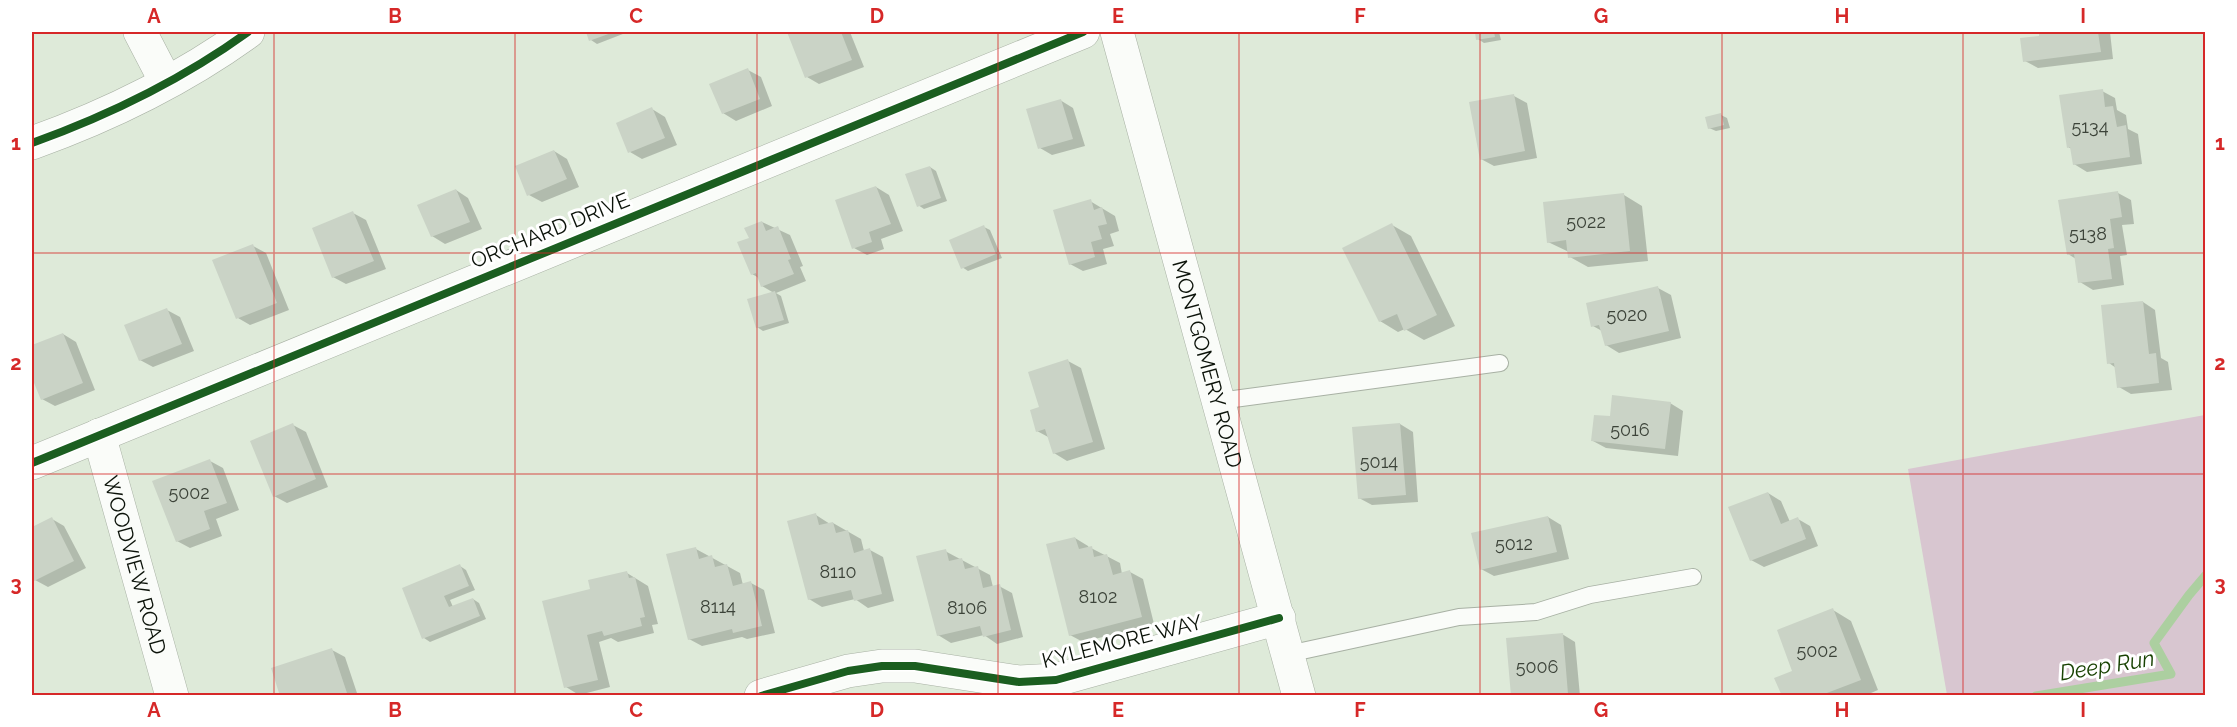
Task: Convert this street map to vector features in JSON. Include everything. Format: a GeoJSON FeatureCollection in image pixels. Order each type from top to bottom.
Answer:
{"type":"FeatureCollection","features":[{"type":"Feature","properties":{"kind":"street"},"geometry":{"type":"LineString","coordinates":[[140,32],[166,82]]}},
{"type":"Feature","properties":{"kind":"street"},"geometry":{"type":"LineString","coordinates":[[32,143],[76,127],[166,82],[248,32]]}},
{"type":"Feature","properties":{"kind":"street","name":"ORCHARD DRIVE"},"geometry":{"type":"LineString","coordinates":[[32,463],[1083,32]]}},
{"type":"Feature","properties":{"kind":"street","name":"MONTGOMERY ROAD"},"geometry":{"type":"LineString","coordinates":[[1117,32],[1299,696]]}},
{"type":"Feature","properties":{"kind":"street","name":"WOODVIEW ROAD"},"geometry":{"type":"LineString","coordinates":[[99,435],[172,696]]}},
{"type":"Feature","properties":{"kind":"street","name":"KYLEMORE WAY"},"geometry":{"type":"LineString","coordinates":[[761,696],[848,671],[882,666],[915,666],[1018,682],[1056,681],[1278,618]]}},
{"type":"Feature","properties":{"kind":"lane"},"geometry":{"type":"LineString","coordinates":[[1219,401],[1500,363]]}},
{"type":"Feature","properties":{"kind":"lane"},"geometry":{"type":"LineString","coordinates":[[1288,654],[1459,617],[1536,612],[1590,595],[1693,577]]}},
{"type":"Feature","properties":{"kind":"shaded area"},"geometry":{"type":"Polygon","coordinates":[[[2205,415],[2205,695],[1947,695],[1908,469],[2205,415]]]}},
{"type":"Feature","properties":{"kind":"building"},"geometry":{"type":"Polygon","coordinates":[[[586,32],[614,32],[589,41],[586,32]]]}},
{"type":"Feature","properties":{"kind":"building"},"geometry":{"type":"Polygon","coordinates":[[[787,32],[841,32],[852,60],[805,78],[787,32]]]}},
{"type":"Feature","properties":{"kind":"building"},"geometry":{"type":"Polygon","coordinates":[[[1475,32],[1494,32],[1495,37],[1476,40],[1475,32]]]}},
{"type":"Feature","properties":{"kind":"building"},"geometry":{"type":"Polygon","coordinates":[[[2039,32],[2098,32],[2101,52],[2023,62],[2020,38],[2039,36],[2039,32]]]}},
{"type":"Feature","properties":{"kind":"building"},"geometry":{"type":"Polygon","coordinates":[[[748,68],[760,99],[722,114],[709,84],[748,68]]]}},
{"type":"Feature","properties":{"kind":"building"},"geometry":{"type":"Polygon","coordinates":[[[2103,89],[2105,107],[2113,106],[2117,127],[2126,125],[2130,157],[2073,165],[2070,147],[2067,148],[2059,95],[2103,89]]]}},
{"type":"Feature","properties":{"kind":"building"},"geometry":{"type":"Polygon","coordinates":[[[1514,94],[1525,151],[1480,160],[1469,102],[1514,94]]]}},
{"type":"Feature","properties":{"kind":"building"},"geometry":{"type":"Polygon","coordinates":[[[1061,99],[1073,139],[1038,149],[1026,109],[1061,99]]]}},
{"type":"Feature","properties":{"kind":"building"},"geometry":{"type":"Polygon","coordinates":[[[652,107],[665,138],[628,153],[616,123],[652,107]]]}},
{"type":"Feature","properties":{"kind":"building"},"geometry":{"type":"Polygon","coordinates":[[[1721,113],[1724,125],[1708,129],[1705,117],[1721,113]]]}},
{"type":"Feature","properties":{"kind":"building"},"geometry":{"type":"Polygon","coordinates":[[[554,150],[567,179],[527,196],[515,166],[554,150]]]}},
{"type":"Feature","properties":{"kind":"building"},"geometry":{"type":"Polygon","coordinates":[[[930,166],[941,198],[917,207],[905,174],[930,166]]]}},
{"type":"Feature","properties":{"kind":"building"},"geometry":{"type":"Polygon","coordinates":[[[876,186],[891,224],[869,232],[872,242],[852,249],[835,200],[876,186]]]}},
{"type":"Feature","properties":{"kind":"building"},"geometry":{"type":"Polygon","coordinates":[[[456,189],[470,222],[431,237],[417,205],[456,189]]]}},
{"type":"Feature","properties":{"kind":"building"},"geometry":{"type":"Polygon","coordinates":[[[2118,191],[2122,217],[2110,219],[2114,248],[2108,249],[2112,279],[2078,283],[2074,254],[2067,255],[2058,200],[2118,191]]]}},
{"type":"Feature","properties":{"kind":"building"},"geometry":{"type":"Polygon","coordinates":[[[1624,193],[1630,251],[1568,258],[1566,240],[1547,243],[1543,202],[1624,193]]]}},
{"type":"Feature","properties":{"kind":"building"},"geometry":{"type":"Polygon","coordinates":[[[1091,199],[1094,210],[1102,207],[1107,224],[1098,226],[1102,239],[1091,242],[1095,257],[1069,265],[1053,210],[1091,199]]]}},
{"type":"Feature","properties":{"kind":"building"},"geometry":{"type":"Polygon","coordinates":[[[353,211],[374,261],[332,278],[312,228],[353,211]]]}},
{"type":"Feature","properties":{"kind":"building"},"geometry":{"type":"Polygon","coordinates":[[[762,221],[766,231],[778,226],[791,259],[788,260],[794,274],[761,287],[756,273],[751,275],[737,242],[749,238],[744,228],[762,221]]]}},
{"type":"Feature","properties":{"kind":"building"},"geometry":{"type":"Polygon","coordinates":[[[1392,223],[1437,315],[1404,331],[1397,314],[1379,322],[1342,248],[1392,223]]]}},
{"type":"Feature","properties":{"kind":"building"},"geometry":{"type":"Polygon","coordinates":[[[984,225],[996,254],[961,269],[949,240],[984,225]]]}},
{"type":"Feature","properties":{"kind":"building"},"geometry":{"type":"Polygon","coordinates":[[[253,244],[277,303],[236,319],[212,260],[253,244]]]}},
{"type":"Feature","properties":{"kind":"building"},"geometry":{"type":"Polygon","coordinates":[[[1658,286],[1669,331],[1605,346],[1599,325],[1591,327],[1586,303],[1658,286]]]}},
{"type":"Feature","properties":{"kind":"building"},"geometry":{"type":"Polygon","coordinates":[[[775,291],[784,320],[756,328],[747,299],[775,291]]]}},
{"type":"Feature","properties":{"kind":"building"},"geometry":{"type":"Polygon","coordinates":[[[2143,301],[2149,354],[2156,353],[2159,383],[2117,388],[2114,363],[2107,364],[2101,305],[2143,301]]]}},
{"type":"Feature","properties":{"kind":"building"},"geometry":{"type":"Polygon","coordinates":[[[167,308],[182,344],[139,361],[124,325],[167,308]]]}},
{"type":"Feature","properties":{"kind":"building"},"geometry":{"type":"Polygon","coordinates":[[[63,333],[83,383],[41,400],[32,378],[32,345],[63,333]]]}},
{"type":"Feature","properties":{"kind":"building"},"geometry":{"type":"Polygon","coordinates":[[[1068,359],[1093,442],[1053,454],[1045,429],[1036,432],[1030,410],[1039,407],[1028,372],[1068,359]]]}},
{"type":"Feature","properties":{"kind":"building"},"geometry":{"type":"Polygon","coordinates":[[[1612,395],[1671,402],[1665,449],[1591,441],[1594,415],[1610,416],[1612,395]]]}},
{"type":"Feature","properties":{"kind":"building"},"geometry":{"type":"Polygon","coordinates":[[[293,423],[316,479],[273,497],[250,441],[293,423]]]}},
{"type":"Feature","properties":{"kind":"building"},"geometry":{"type":"Polygon","coordinates":[[[1400,423],[1406,495],[1358,499],[1352,427],[1400,423]]]}},
{"type":"Feature","properties":{"kind":"building"},"geometry":{"type":"Polygon","coordinates":[[[210,459],[227,503],[204,511],[210,529],[176,542],[152,481],[210,459]]]}},
{"type":"Feature","properties":{"kind":"building"},"geometry":{"type":"Polygon","coordinates":[[[1768,492],[1781,524],[1798,517],[1806,539],[1750,561],[1728,507],[1768,492]]]}},
{"type":"Feature","properties":{"kind":"building"},"geometry":{"type":"Polygon","coordinates":[[[816,513],[819,525],[833,522],[836,533],[848,530],[854,553],[870,548],[882,594],[854,601],[851,590],[808,600],[787,521],[816,513]]]}},
{"type":"Feature","properties":{"kind":"building"},"geometry":{"type":"Polygon","coordinates":[[[1548,516],[1557,552],[1480,570],[1471,533],[1548,516]]]}},
{"type":"Feature","properties":{"kind":"building"},"geometry":{"type":"Polygon","coordinates":[[[52,517],[74,561],[34,581],[32,577],[32,527],[52,517]]]}},
{"type":"Feature","properties":{"kind":"building"},"geometry":{"type":"Polygon","coordinates":[[[1075,537],[1079,549],[1092,546],[1094,557],[1107,554],[1113,575],[1130,570],[1142,617],[1069,636],[1046,544],[1075,537]]]}},
{"type":"Feature","properties":{"kind":"building"},"geometry":{"type":"Polygon","coordinates":[[[696,547],[699,559],[712,555],[715,567],[727,564],[733,586],[751,581],[762,626],[733,633],[732,629],[688,640],[666,554],[696,547]]]}},
{"type":"Feature","properties":{"kind":"building"},"geometry":{"type":"Polygon","coordinates":[[[946,549],[949,561],[962,558],[965,569],[978,566],[983,588],[1000,584],[1011,630],[983,637],[980,626],[937,636],[916,556],[946,549]]]}},
{"type":"Feature","properties":{"kind":"building"},"geometry":{"type":"Polygon","coordinates":[[[460,564],[469,586],[444,596],[449,607],[473,598],[480,616],[422,639],[402,588],[460,564]]]}},
{"type":"Feature","properties":{"kind":"building"},"geometry":{"type":"Polygon","coordinates":[[[627,571],[629,578],[635,577],[645,617],[640,618],[642,626],[604,636],[602,631],[587,635],[598,680],[564,688],[542,601],[590,589],[588,580],[627,571]]]}},
{"type":"Feature","properties":{"kind":"building"},"geometry":{"type":"Polygon","coordinates":[[[1833,608],[1861,680],[1819,696],[1782,696],[1774,678],[1792,671],[1777,630],[1833,608]]]}},
{"type":"Feature","properties":{"kind":"building"},"geometry":{"type":"Polygon","coordinates":[[[1563,633],[1568,694],[1511,696],[1506,638],[1563,633]]]}},
{"type":"Feature","properties":{"kind":"building"},"geometry":{"type":"Polygon","coordinates":[[[332,648],[348,696],[280,696],[271,668],[332,648]]]}},
{"type":"Feature","properties":{"kind":"waterway","name":"Deep Run"},"geometry":{"type":"LineString","coordinates":[[2036,696],[2171,674],[2154,643],[2206,575]]}},
{"type":"Feature","properties":{"kind":"cycle path"},"geometry":{"type":"LineString","coordinates":[[32,143],[88,121],[144,95],[171,81],[248,32]]}},
{"type":"Feature","properties":{"kind":"cycle path"},"geometry":{"type":"LineString","coordinates":[[32,463],[1083,32]]}},
{"type":"Feature","properties":{"kind":"cycle path"},"geometry":{"type":"LineString","coordinates":[[761,696],[848,671],[882,666],[915,666],[1019,682],[1056,680],[1279,618]]}}]}
